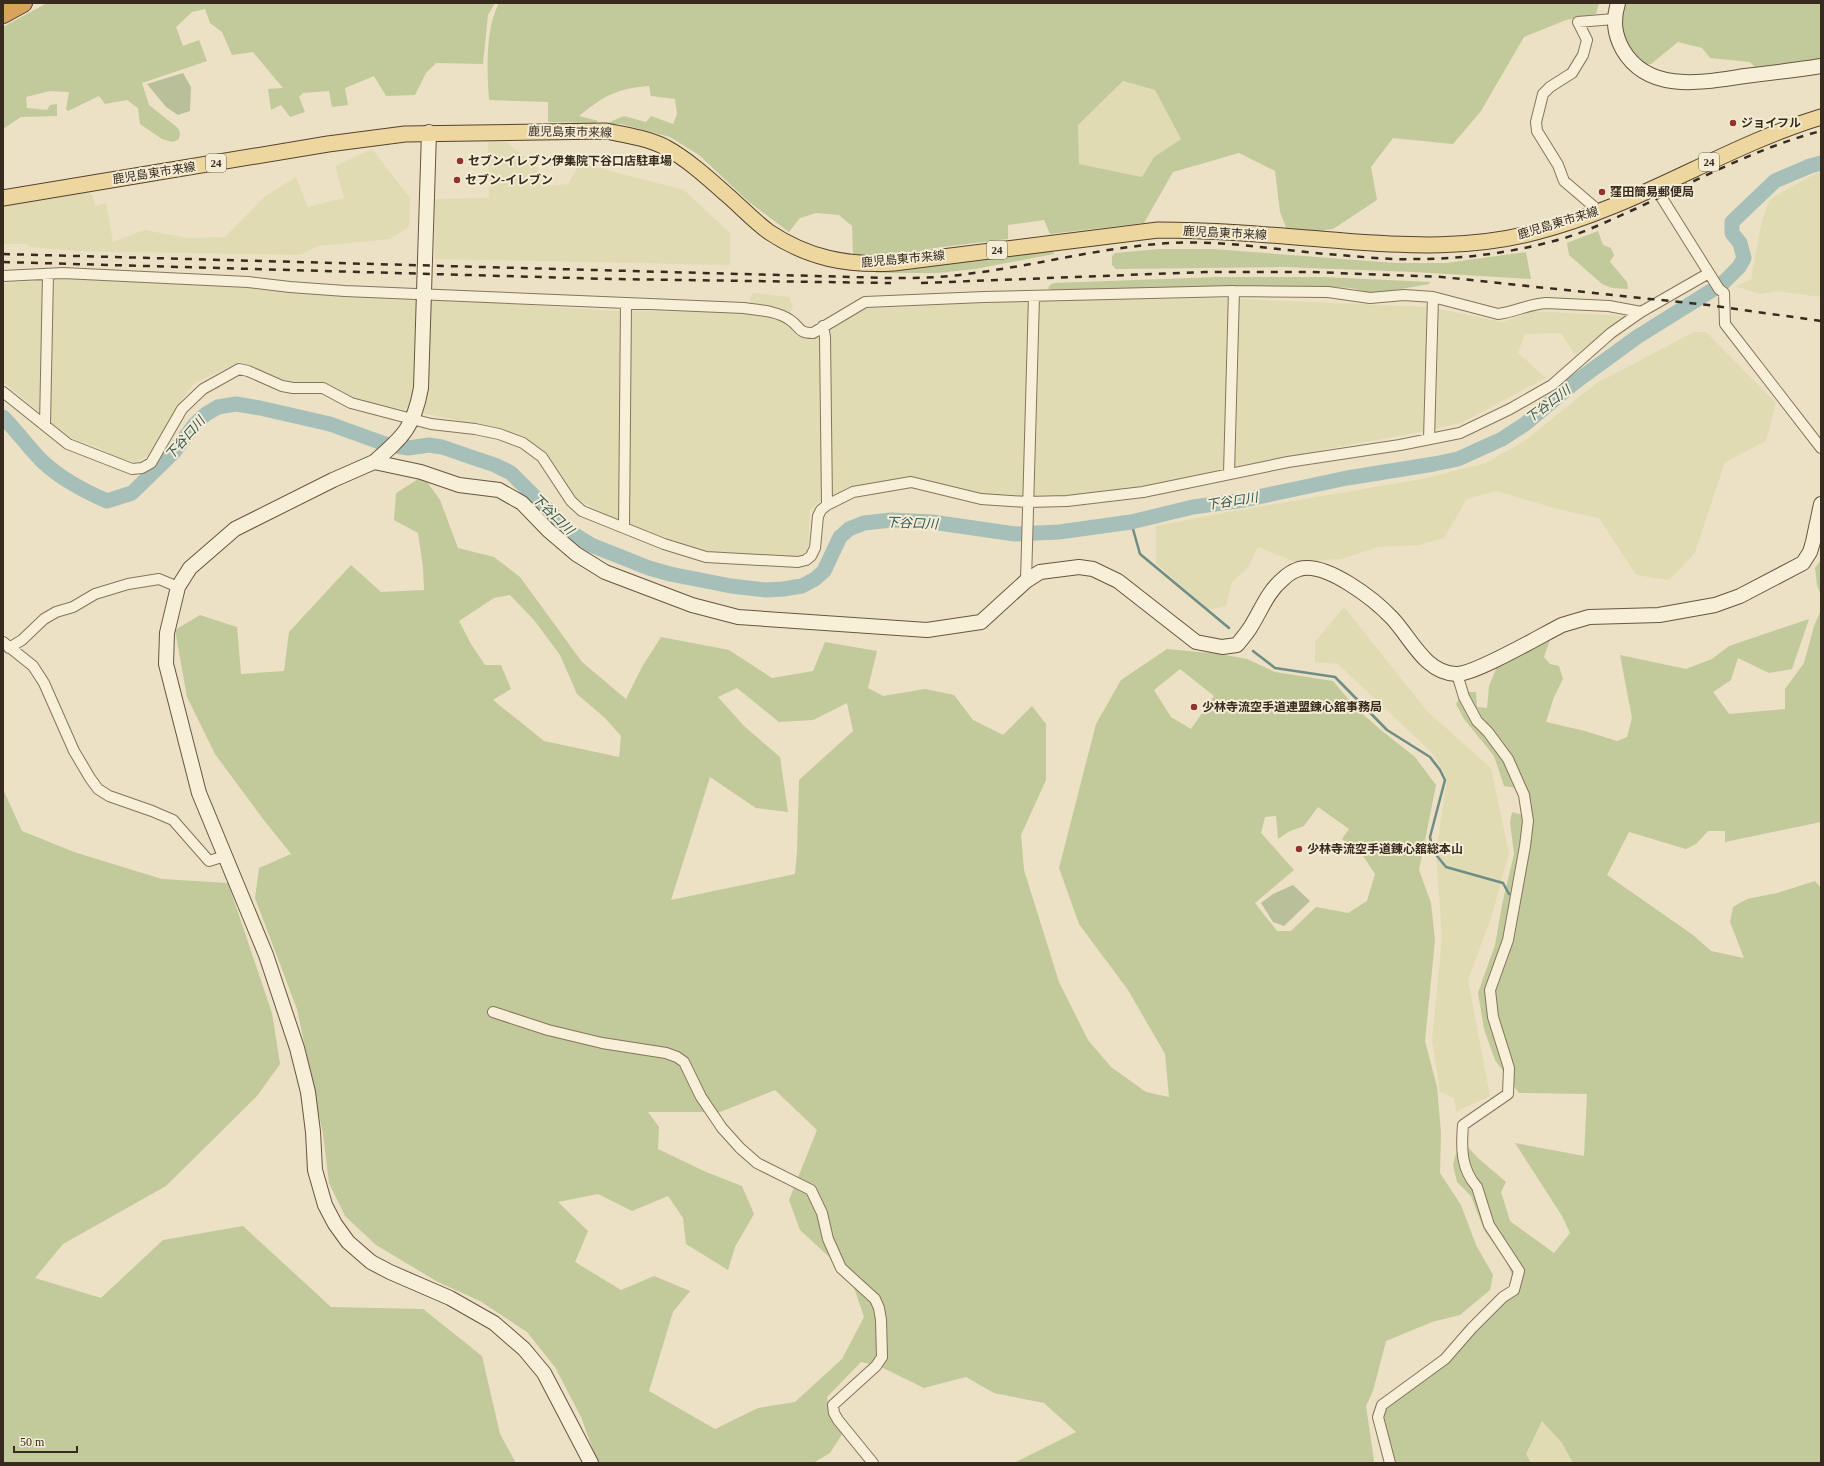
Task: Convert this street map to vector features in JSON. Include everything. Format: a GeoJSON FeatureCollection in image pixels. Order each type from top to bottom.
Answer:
{"type":"FeatureCollection","features":[{"type":"Feature","properties":{"kind":"highway"},"geometry":{"type":"LineString","coordinates":[[3,7],[10,3]]}},
{"type":"Feature","properties":{"kind":"highway"},"geometry":{"type":"LineString","coordinates":[[3,14],[23,3]]}},
{"type":"Feature","properties":{"kind":"main road","name":"鹿児島東市来線"},"geometry":{"type":"LineString","coordinates":[[3,198],[328,144],[405,134],[429,132],[576,130],[606,131],[637,137],[665,147],[711,181],[768,231],[791,245],[814,255],[837,261],[867,265],[1158,230],[1198,230],[1396,245],[1450,245],[1480,242],[1536,232],[1599,211],[1753,142],[1787,128],[1821,117]]}},
{"type":"Feature","properties":{"kind":"street"},"geometry":{"type":"LineString","coordinates":[[1618,3],[1614,19],[1616,34],[1619,42],[1632,62],[1655,78],[1685,83],[1821,66]]}},
{"type":"Feature","properties":{"kind":"street"},"geometry":{"type":"LineString","coordinates":[[1599,211],[1564,181],[1558,165],[1537,131],[1536,122],[1543,94],[1550,87],[1572,73],[1583,55],[1587,40],[1578,22],[1614,19]]}},
{"type":"Feature","properties":{"kind":"street"},"geometry":{"type":"LineString","coordinates":[[429,132],[421,388],[414,418],[396,444],[374,462],[333,480],[235,529],[190,568],[178,587],[167,633],[166,664],[198,793],[266,955],[298,1048],[308,1092],[317,1182],[325,1205],[335,1224],[348,1242],[372,1262],[390,1272],[450,1298],[494,1323],[524,1349],[544,1373],[591,1463]]}},
{"type":"Feature","properties":{"kind":"street"},"geometry":{"type":"LineString","coordinates":[[1655,187],[1719,289],[1724,293],[1725,324],[1821,448]]}},
{"type":"Feature","properties":{"kind":"street"},"geometry":{"type":"LineString","coordinates":[[3,276],[63,273],[248,282],[290,288],[744,308],[771,313],[790,320],[800,331],[807,333],[813,333],[865,302],[984,297],[1234,291],[1328,292],[1370,298],[1404,295],[1433,297],[1498,314],[1536,304],[1546,303],[1609,306],[1640,312]]}},
{"type":"Feature","properties":{"kind":"street"},"geometry":{"type":"LineString","coordinates":[[45,425],[48,274]]}},
{"type":"Feature","properties":{"kind":"street"},"geometry":{"type":"LineString","coordinates":[[3,392],[68,444],[132,469],[142,468],[151,463],[182,409],[202,389],[239,369],[248,371],[282,386],[293,388],[323,388],[352,403],[414,418],[431,424],[487,431],[523,443],[542,457],[571,501],[582,511],[664,544],[706,558],[798,562],[806,560],[811,556],[815,548],[818,516],[821,510],[827,505],[853,492],[911,482],[981,499],[1027,502],[1067,501],[1143,492],[1229,473],[1460,433],[1510,410],[1552,385],[1611,333],[1640,312],[1711,275]]}},
{"type":"Feature","properties":{"kind":"street"},"geometry":{"type":"LineString","coordinates":[[1229,473],[1234,291]]}},
{"type":"Feature","properties":{"kind":"street"},"geometry":{"type":"LineString","coordinates":[[1026,581],[1027,502],[1034,296]]}},
{"type":"Feature","properties":{"kind":"street"},"geometry":{"type":"LineString","coordinates":[[1429,439],[1433,297]]}},
{"type":"Feature","properties":{"kind":"street"},"geometry":{"type":"LineString","coordinates":[[624,528],[626,303]]}},
{"type":"Feature","properties":{"kind":"street"},"geometry":{"type":"LineString","coordinates":[[823,326],[825,336],[827,505]]}},
{"type":"Feature","properties":{"kind":"street"},"geometry":{"type":"LineString","coordinates":[[374,462],[421,472],[458,485],[498,490],[522,503],[548,530],[576,554],[606,572],[692,605],[738,617],[927,630],[958,626],[982,622],[1026,581],[1040,572],[1079,567],[1093,569],[1118,581],[1196,642],[1222,647],[1237,645],[1249,628],[1271,590],[1284,578],[1299,569],[1321,571],[1335,575],[1350,584],[1392,618],[1429,664],[1447,673],[1457,674],[1474,669],[1562,625],[1576,620],[1589,617],[1659,615],[1715,605],[1740,596],[1803,563],[1810,552],[1821,504]]}},
{"type":"Feature","properties":{"kind":"street"},"geometry":{"type":"LineString","coordinates":[[6,645],[22,640],[44,619],[56,612],[64,611],[73,607],[96,594],[128,584],[159,579],[178,587]]}},
{"type":"Feature","properties":{"kind":"street"},"geometry":{"type":"LineString","coordinates":[[6,645],[33,666],[44,683],[74,752],[98,789],[108,796],[173,820],[209,861],[225,856]]}},
{"type":"Feature","properties":{"kind":"street"},"geometry":{"type":"LineString","coordinates":[[1390,1463],[1378,1417],[1382,1405],[1445,1359],[1472,1328],[1503,1297],[1514,1290],[1519,1271],[1489,1225],[1477,1188],[1473,1183],[1462,1158],[1462,1145],[1463,1125],[1508,1094],[1509,1068],[1493,1017],[1490,990],[1508,940],[1525,846],[1528,820],[1524,795],[1508,759],[1488,732],[1477,721],[1464,698],[1457,674]]}},
{"type":"Feature","properties":{"kind":"street"},"geometry":{"type":"LineString","coordinates":[[493,1012],[548,1030],[602,1043],[666,1053],[677,1057],[684,1062],[701,1096],[722,1128],[740,1148],[757,1163],[810,1190],[822,1213],[828,1240],[841,1268],[874,1299],[879,1308],[882,1357],[876,1366],[833,1405],[834,1413],[838,1420],[874,1463]]}},
{"type":"Feature","properties":{"kind":"shaded area"},"geometry":{"type":"Polygon","coordinates":[[[1123,81],[1155,90],[1181,139],[1154,157],[1142,177],[1079,164],[1078,125],[1123,81]]]}},
{"type":"Feature","properties":{"kind":"shaded area"},"geometry":{"type":"Polygon","coordinates":[[[488,141],[506,142],[537,167],[543,186],[568,184],[580,163],[684,190],[730,233],[730,265],[435,259],[434,202],[436,199],[489,198],[488,141]]]}},
{"type":"Feature","properties":{"kind":"shaded area"},"geometry":{"type":"Polygon","coordinates":[[[372,149],[410,198],[409,227],[390,239],[317,246],[301,255],[76,251],[29,247],[27,244],[3,244],[3,206],[88,191],[92,195],[96,206],[106,203],[113,242],[144,230],[189,238],[225,237],[264,197],[296,177],[308,207],[344,198],[335,166],[372,149]]]}},
{"type":"Feature","properties":{"kind":"shaded area"},"geometry":{"type":"Polygon","coordinates":[[[1821,172],[1821,297],[1776,291],[1760,294],[1735,286],[1751,280],[1762,220],[1770,199],[1816,173],[1821,172]]]}},
{"type":"Feature","properties":{"kind":"shaded area"},"geometry":{"type":"Polygon","coordinates":[[[62,279],[242,286],[615,311],[746,312],[752,293],[789,297],[793,306],[787,324],[799,337],[818,336],[865,308],[1042,301],[1217,298],[1430,307],[1502,322],[1533,311],[1627,316],[1575,355],[1561,333],[1525,334],[1518,353],[1546,378],[1461,423],[1134,489],[1038,498],[982,495],[907,477],[851,488],[819,502],[810,510],[808,550],[804,555],[797,557],[702,551],[617,521],[574,497],[545,453],[524,440],[478,424],[355,400],[281,381],[239,362],[193,384],[180,402],[148,456],[136,462],[118,458],[97,447],[75,440],[60,430],[3,382],[3,283],[62,279]]]}},
{"type":"Feature","properties":{"kind":"shaded area"},"geometry":{"type":"Polygon","coordinates":[[[1694,332],[1706,332],[1776,403],[1766,441],[1725,462],[1695,553],[1669,580],[1636,575],[1599,518],[1561,510],[1496,491],[1467,499],[1444,538],[1420,545],[1378,547],[1341,559],[1295,562],[1258,547],[1248,568],[1232,582],[1226,606],[1208,610],[1156,563],[1156,526],[1217,514],[1422,479],[1486,463],[1526,440],[1595,384],[1694,332]]]}},
{"type":"Feature","properties":{"kind":"shaded area"},"geometry":{"type":"Polygon","coordinates":[[[1344,607],[1427,711],[1491,768],[1509,853],[1492,915],[1468,980],[1490,1096],[1456,1112],[1454,1098],[1440,1092],[1432,1040],[1442,938],[1436,854],[1447,778],[1433,754],[1338,664],[1315,662],[1315,642],[1344,607]]]}},
{"type":"Feature","properties":{"kind":"shaded area"},"geometry":{"type":"Polygon","coordinates":[[[1542,1420],[1562,1443],[1573,1463],[1531,1463],[1526,1454],[1542,1420]]]}},
{"type":"Feature","properties":{"kind":"green space"},"geometry":{"type":"Polygon","coordinates":[[[47,3],[495,3],[488,15],[483,64],[436,63],[426,73],[415,95],[386,96],[374,76],[345,88],[348,105],[332,107],[329,91],[303,93],[299,97],[305,112],[290,117],[281,105],[271,110],[268,89],[283,88],[253,52],[232,55],[222,32],[210,23],[205,9],[192,12],[176,27],[183,46],[199,40],[207,61],[142,83],[149,105],[178,128],[180,133],[179,139],[173,142],[162,139],[140,124],[138,108],[127,100],[105,104],[99,96],[68,111],[66,109],[69,92],[50,91],[26,97],[27,108],[47,110],[50,105],[57,104],[57,116],[21,117],[3,129],[3,27],[47,3]]]}},
{"type":"Feature","properties":{"kind":"green space"},"geometry":{"type":"Polygon","coordinates":[[[499,3],[1599,3],[1596,14],[1566,20],[1524,37],[1481,111],[1453,144],[1393,138],[1371,167],[1377,200],[1333,229],[1289,235],[1280,212],[1275,171],[1239,153],[1173,172],[1144,223],[1050,234],[1044,220],[1008,225],[1008,239],[935,248],[883,257],[853,254],[852,226],[839,215],[816,213],[800,218],[789,232],[749,202],[699,155],[670,137],[621,124],[605,124],[624,116],[646,122],[651,116],[673,124],[677,114],[675,99],[651,96],[649,86],[628,89],[611,94],[579,116],[599,121],[594,123],[548,122],[548,102],[489,100],[488,50],[494,14],[499,3]],[[1123,81],[1078,125],[1079,164],[1142,177],[1154,157],[1181,139],[1155,90],[1123,81]]]}},
{"type":"Feature","properties":{"kind":"green space"},"geometry":{"type":"Polygon","coordinates":[[[1623,3],[1821,3],[1821,62],[1760,72],[1750,62],[1710,58],[1702,48],[1678,42],[1651,64],[1645,65],[1632,52],[1624,38],[1621,22],[1623,3]]]}},
{"type":"Feature","properties":{"kind":"green space"},"geometry":{"type":"Polygon","coordinates":[[[183,73],[191,87],[190,111],[178,115],[166,107],[147,84],[183,73]]]}},
{"type":"Feature","properties":{"kind":"green space"},"geometry":{"type":"Polygon","coordinates":[[[1598,231],[1603,245],[1611,248],[1614,255],[1610,262],[1627,282],[1628,289],[1612,288],[1602,284],[1569,255],[1567,243],[1598,231]]]}},
{"type":"Feature","properties":{"kind":"green space"},"geometry":{"type":"Polygon","coordinates":[[[1160,249],[1213,249],[1395,263],[1446,263],[1526,252],[1531,279],[1414,272],[1283,267],[1116,269],[1112,265],[1112,256],[1115,253],[1160,249]]]}},
{"type":"Feature","properties":{"kind":"green space"},"geometry":{"type":"Polygon","coordinates":[[[1053,250],[1054,254],[975,269],[937,273],[875,273],[877,270],[1053,250]]]}},
{"type":"Feature","properties":{"kind":"green space"},"geometry":{"type":"Polygon","coordinates":[[[1218,277],[1322,277],[1430,282],[1429,284],[1374,294],[1351,288],[1310,286],[1053,291],[1048,288],[1054,283],[1218,277]]]}},
{"type":"Feature","properties":{"kind":"green space"},"geometry":{"type":"Polygon","coordinates":[[[423,476],[440,500],[458,548],[494,557],[520,577],[582,662],[626,699],[642,667],[661,637],[729,650],[772,678],[813,671],[825,642],[877,651],[868,688],[883,696],[925,689],[954,695],[973,720],[1003,735],[1032,706],[1046,724],[1046,780],[1021,835],[1024,870],[1059,982],[1088,1040],[1111,1067],[1146,1092],[1169,1097],[1165,1054],[1128,990],[1079,924],[1059,868],[1096,724],[1121,680],[1167,649],[1220,654],[1247,659],[1275,672],[1333,681],[1356,708],[1415,757],[1436,785],[1419,870],[1431,903],[1435,940],[1425,1041],[1437,1087],[1441,1132],[1440,1173],[1461,1205],[1476,1245],[1493,1275],[1490,1290],[1460,1315],[1432,1322],[1386,1341],[1373,1391],[1366,1406],[1374,1460],[1373,1463],[1014,1463],[1076,1432],[1044,1403],[994,1393],[966,1377],[924,1388],[879,1366],[861,1362],[827,1397],[829,1411],[846,1428],[830,1453],[813,1463],[598,1463],[581,1417],[555,1367],[527,1332],[480,1301],[438,1282],[376,1245],[345,1216],[329,1183],[323,1134],[297,1009],[255,898],[259,868],[291,854],[215,754],[187,697],[175,630],[200,615],[237,627],[241,674],[284,671],[289,632],[351,565],[381,592],[424,590],[423,567],[418,533],[394,520],[396,493],[423,476]],[[510,595],[494,598],[459,621],[471,644],[485,665],[501,665],[511,689],[493,700],[544,741],[619,757],[621,736],[605,718],[577,694],[560,655],[534,620],[510,595]],[[1180,669],[1154,690],[1171,717],[1191,729],[1214,696],[1180,669]],[[737,688],[718,697],[744,726],[780,757],[788,812],[756,808],[710,777],[671,900],[795,874],[799,780],[853,731],[847,703],[813,720],[779,722],[737,688]],[[1318,807],[1304,826],[1290,831],[1278,839],[1276,816],[1265,817],[1261,833],[1294,870],[1255,903],[1277,931],[1291,931],[1316,907],[1348,913],[1367,901],[1375,874],[1361,853],[1342,839],[1349,829],[1318,807]],[[775,1090],[720,1112],[648,1112],[659,1127],[658,1149],[706,1172],[742,1186],[754,1214],[735,1247],[728,1270],[686,1244],[683,1218],[668,1196],[632,1211],[598,1194],[558,1202],[588,1231],[575,1262],[621,1290],[654,1276],[690,1291],[673,1312],[649,1391],[715,1429],[758,1408],[795,1402],[842,1359],[864,1317],[850,1276],[800,1230],[789,1200],[817,1130],[775,1090]]]}},
{"type":"Feature","properties":{"kind":"green space"},"geometry":{"type":"Polygon","coordinates":[[[1821,560],[1821,596],[1817,585],[1815,568],[1821,560]]]}},
{"type":"Feature","properties":{"kind":"green space"},"geometry":{"type":"Polygon","coordinates":[[[1821,610],[1821,822],[1725,842],[1725,831],[1708,831],[1696,844],[1686,849],[1629,832],[1607,875],[1693,935],[1711,951],[1744,958],[1730,922],[1733,907],[1747,899],[1777,893],[1815,881],[1821,888],[1821,1463],[1573,1463],[1562,1443],[1542,1421],[1526,1454],[1531,1463],[1387,1463],[1381,1416],[1393,1399],[1424,1373],[1488,1305],[1505,1300],[1511,1288],[1513,1277],[1507,1263],[1484,1230],[1471,1196],[1457,1182],[1453,1165],[1456,1153],[1467,1146],[1478,1158],[1506,1182],[1501,1192],[1510,1221],[1554,1253],[1570,1233],[1562,1216],[1515,1143],[1584,1156],[1587,1094],[1519,1093],[1495,1060],[1484,1029],[1478,993],[1495,945],[1502,905],[1514,854],[1510,822],[1512,812],[1531,817],[1531,805],[1528,790],[1504,786],[1494,756],[1464,719],[1456,704],[1463,692],[1476,692],[1477,707],[1487,708],[1489,686],[1498,664],[1550,640],[1544,657],[1550,664],[1559,666],[1563,679],[1554,697],[1546,722],[1585,731],[1617,741],[1627,737],[1632,718],[1620,655],[1686,669],[1712,659],[1729,646],[1809,619],[1792,669],[1769,673],[1738,658],[1731,680],[1713,692],[1729,714],[1785,709],[1785,689],[1804,663],[1814,626],[1821,610]]]}},
{"type":"Feature","properties":{"kind":"green space"},"geometry":{"type":"Polygon","coordinates":[[[3,789],[22,831],[74,852],[162,879],[228,883],[272,1013],[280,1064],[257,1096],[166,1186],[63,1244],[35,1278],[101,1298],[163,1240],[243,1226],[331,1307],[423,1309],[482,1356],[500,1434],[516,1463],[3,1463],[3,789]]]}},
{"type":"Feature","properties":{"kind":"green space"},"geometry":{"type":"Polygon","coordinates":[[[1293,885],[1310,901],[1284,926],[1273,922],[1261,903],[1273,894],[1293,885]]]}},
{"type":"Feature","properties":{"kind":"waterway","name":"下谷口川"},"geometry":{"type":"LineString","coordinates":[[3,417],[37,456],[49,467],[73,484],[107,501],[132,493],[174,452],[195,424],[206,414],[218,407],[236,404],[330,424],[385,444],[408,448],[429,445],[442,447],[495,465],[511,473],[570,532],[591,545],[649,568],[670,574],[731,586],[766,590],[783,589],[802,586],[815,579],[824,571],[840,537],[849,529],[864,523],[891,520],[932,522],[1015,534],[1059,532],[1131,522],[1193,507],[1244,500],[1347,478],[1458,459],[1502,439],[1525,424],[1574,383],[1637,337],[1722,284],[1739,267],[1744,258],[1740,243],[1732,233],[1732,222],[1775,181],[1810,166],[1821,163]]}},
{"type":"Feature","properties":{"kind":"waterway"},"geometry":{"type":"LineString","coordinates":[[1131,522],[1140,554],[1229,628]]}},
{"type":"Feature","properties":{"kind":"waterway"},"geometry":{"type":"LineString","coordinates":[[1253,651],[1275,668],[1335,677],[1387,730],[1430,757],[1440,770],[1445,780],[1430,837],[1433,851],[1446,867],[1503,883],[1509,894]]}},
{"type":"Feature","properties":{"kind":"railway"},"geometry":{"type":"LineString","coordinates":[[3,254],[889,278],[928,278],[992,271],[1119,248],[1192,242],[1234,244],[1387,259],[1451,258],[1520,249],[1575,235],[1773,146],[1821,131]]}},
{"type":"Feature","properties":{"kind":"railway"},"geometry":{"type":"LineString","coordinates":[[3,262],[611,279],[891,283]]}},
{"type":"Feature","properties":{"kind":"railway"},"geometry":{"type":"LineString","coordinates":[[921,283],[1205,272],[1311,272],[1442,277],[1708,305],[1821,321]]}},
{"type":"Feature","properties":{"kind":"place","name":"ジョイフル"},"geometry":{"type":"Point","coordinates":[1733,123]}},
{"type":"Feature","properties":{"kind":"place","name":"セブンイレブン伊集院下谷口店駐車場"},"geometry":{"type":"Point","coordinates":[460,161]}},
{"type":"Feature","properties":{"kind":"place","name":"セブン-イレブン"},"geometry":{"type":"Point","coordinates":[457,180]}},
{"type":"Feature","properties":{"kind":"place","name":"窪田簡易郵便局"},"geometry":{"type":"Point","coordinates":[1602,192]}},
{"type":"Feature","properties":{"kind":"place","name":"少林寺流空手道連盟錬心舘事務局"},"geometry":{"type":"Point","coordinates":[1194,707]}},
{"type":"Feature","properties":{"kind":"place","name":"少林寺流空手道錬心舘総本山"},"geometry":{"type":"Point","coordinates":[1299,849]}}]}
